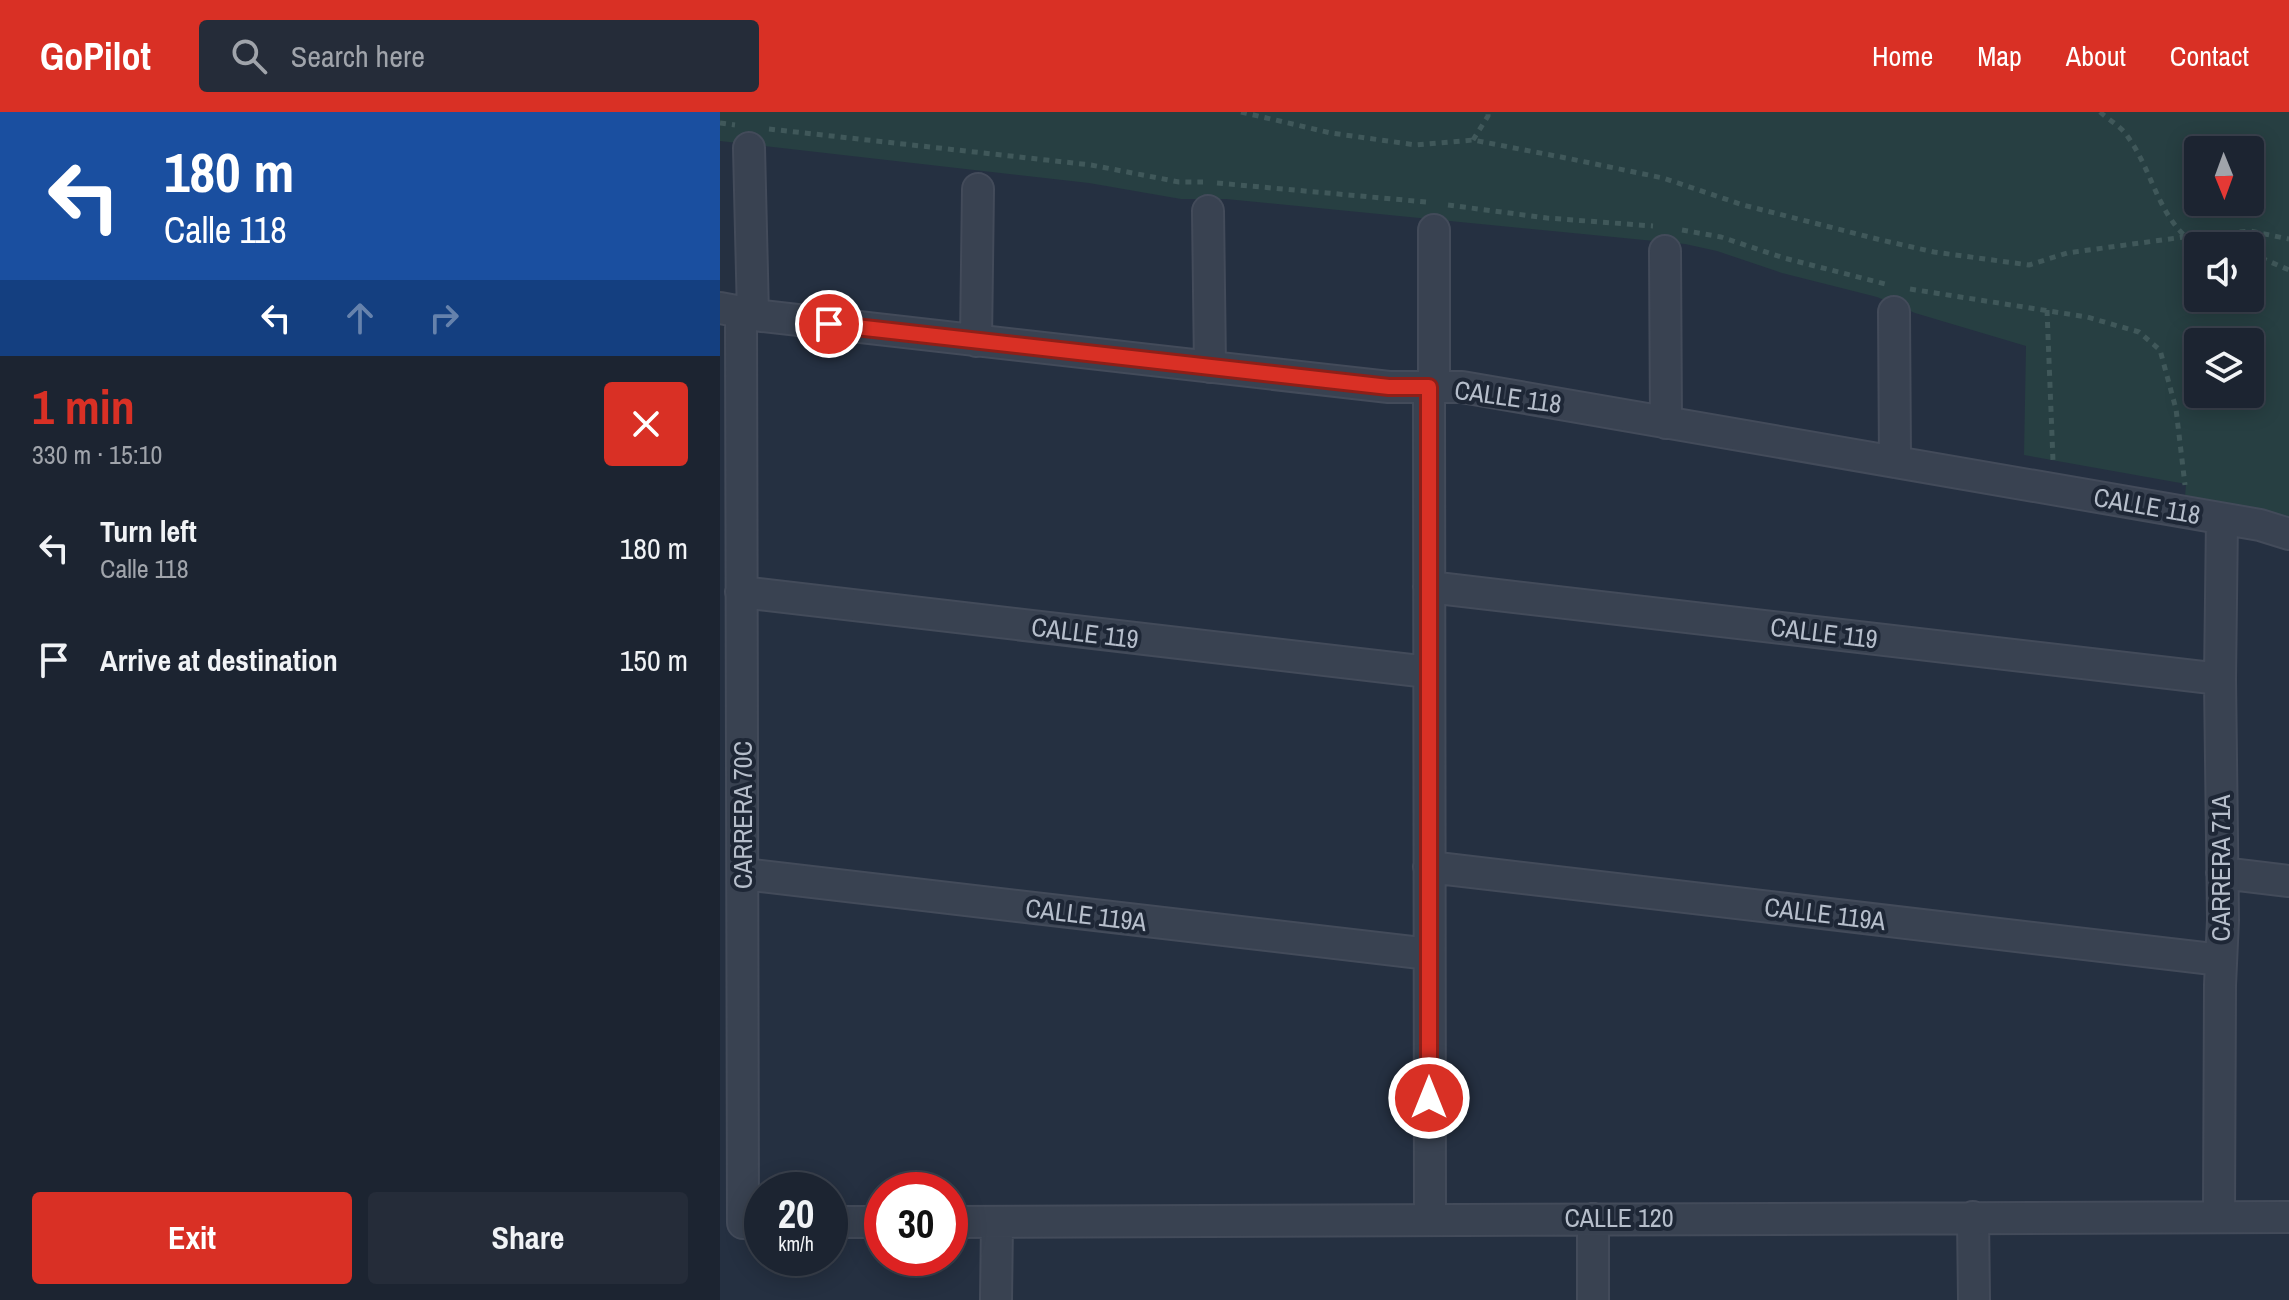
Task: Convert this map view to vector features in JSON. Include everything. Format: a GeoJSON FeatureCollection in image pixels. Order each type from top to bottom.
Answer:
{"type":"FeatureCollection","features":[{"type":"Feature","properties":{"kind":"street","name":"CARRERA 70C"},"geometry":{"type":"LineString","coordinates":[[742,1223],[731,963],[743,874],[731,682],[741,592],[738,312],[753,135]]}},
{"type":"Feature","properties":{"kind":"street"},"geometry":{"type":"LineString","coordinates":[[976,341],[978,189]]}},
{"type":"Feature","properties":{"kind":"street"},"geometry":{"type":"LineString","coordinates":[[1208,211],[1210,367]]}},
{"type":"Feature","properties":{"kind":"street"},"geometry":{"type":"LineString","coordinates":[[1430,1220],[1428,672],[1434,230]]}},
{"type":"Feature","properties":{"kind":"street"},"geometry":{"type":"LineString","coordinates":[[1666,423],[1669,236]]}},
{"type":"Feature","properties":{"kind":"street","name":"CALLE 118"},"geometry":{"type":"LineString","coordinates":[[738,312],[1389,387],[1462,387],[2260,525],[2289,534]]}},
{"type":"Feature","properties":{"kind":"street"},"geometry":{"type":"LineString","coordinates":[[1894,312],[1895,462]]}},
{"type":"Feature","properties":{"kind":"street","name":"CARRERA 71A"},"geometry":{"type":"LineString","coordinates":[[2219,1217],[2222,519]]}},
{"type":"Feature","properties":{"kind":"street","name":"CALLE 119"},"geometry":{"type":"LineString","coordinates":[[1429,587],[2220,679]]}},
{"type":"Feature","properties":{"kind":"street","name":"CALLE 119"},"geometry":{"type":"LineString","coordinates":[[741,592],[1428,672]]}},
{"type":"Feature","properties":{"kind":"street","name":"CALLE 119A"},"geometry":{"type":"LineString","coordinates":[[1429,867],[2221,960]]}},
{"type":"Feature","properties":{"kind":"street"},"geometry":{"type":"LineString","coordinates":[[2222,873],[2289,881]]}},
{"type":"Feature","properties":{"kind":"street","name":"CALLE 119A"},"geometry":{"type":"LineString","coordinates":[[743,874],[1429,954]]}},
{"type":"Feature","properties":{"kind":"street"},"geometry":{"type":"LineString","coordinates":[[1973,1217],[1974,1300]]}},
{"type":"Feature","properties":{"kind":"street","name":"CALLE 120"},"geometry":{"type":"LineString","coordinates":[[968,1222],[2289,1217]]}},
{"type":"Feature","properties":{"kind":"street"},"geometry":{"type":"LineString","coordinates":[[1593,1219],[1593,1300]]}},
{"type":"Feature","properties":{"kind":"street"},"geometry":{"type":"LineString","coordinates":[[996,1300],[997,1222]]}},
{"type":"Feature","properties":{"kind":"path"},"geometry":{"type":"LineString","coordinates":[[1241,112],[1331,133],[1416,145],[1473,140],[1663,178],[1743,205],[1934,252],[2029,265],[2067,253],[2184,237],[2164,211],[2127,135],[2100,112]]}},
{"type":"Feature","properties":{"kind":"path"},"geometry":{"type":"LineString","coordinates":[[1473,140],[1488,112]]}},
{"type":"Feature","properties":{"kind":"path"},"geometry":{"type":"LineString","coordinates":[[720,123],[753,135],[1091,165],[1179,182],[1228,183],[1437,203],[1669,236],[1721,237],[1784,258],[1899,287],[2087,317],[2139,332],[2160,350],[2176,409],[2186,491]]}},
{"type":"Feature","properties":{"kind":"path"},"geometry":{"type":"LineString","coordinates":[[2264,234],[2289,239]]}},
{"type":"Feature","properties":{"kind":"path"},"geometry":{"type":"LineString","coordinates":[[2264,259],[2289,270]]}},
{"type":"Feature","properties":{"kind":"path"},"geometry":{"type":"LineString","coordinates":[[2047,310],[2054,490]]}},
{"type":"Feature","properties":{"kind":"green space"},"geometry":{"type":"Polygon","coordinates":[[[720,112],[2289,112],[2289,519],[2185,497],[2186,484],[2024,455],[2026,346],[1915,313],[1877,297],[1782,273],[1717,251],[1685,244],[1226,199],[1181,199],[1089,183],[720,141],[720,112]]]}},
{"type":"Feature","properties":{"kind":"route"},"geometry":{"type":"LineString","coordinates":[[829,324],[1389,387],[1429,387],[1429,1098]]}}]}
